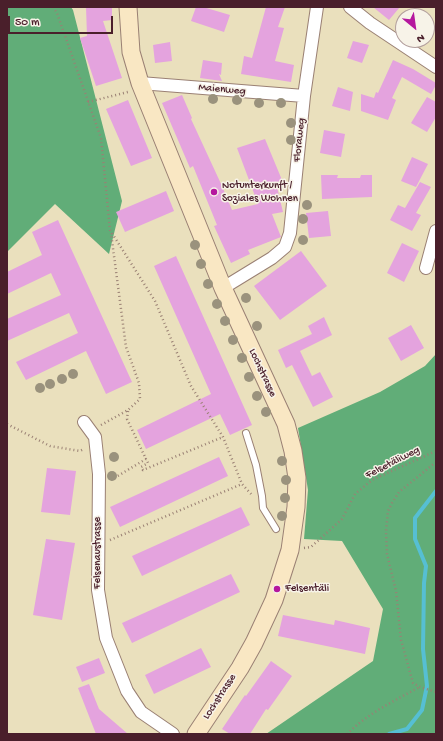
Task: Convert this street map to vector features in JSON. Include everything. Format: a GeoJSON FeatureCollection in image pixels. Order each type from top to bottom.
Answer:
{"type":"FeatureCollection","features":[{"type":"Feature","properties":{"kind":"street","name":"Lochstrasse"},"geometry":{"type":"LineString","coordinates":[[128,7],[131,52],[141,86],[223,288],[286,424],[293,451],[297,478],[296,507],[290,550],[274,600],[254,643],[240,668],[196,734]]}},
{"type":"Feature","properties":{"kind":"street","name":"Floraweg"},"geometry":{"type":"LineString","coordinates":[[223,288],[272,258],[285,247],[290,232],[304,96],[317,7]]}},
{"type":"Feature","properties":{"kind":"street"},"geometry":{"type":"LineString","coordinates":[[350,7],[370,23],[436,67]]}},
{"type":"Feature","properties":{"kind":"street","name":"Maienweg"},"geometry":{"type":"LineString","coordinates":[[141,86],[304,96]]}},
{"type":"Feature","properties":{"kind":"street"},"geometry":{"type":"LineString","coordinates":[[426,268],[436,231]]}},
{"type":"Feature","properties":{"kind":"street","name":"Felsenaustrasse"},"geometry":{"type":"LineString","coordinates":[[87,426],[95,437],[99,474],[98,590],[106,638],[128,691],[141,712],[173,734]]}},
{"type":"Feature","properties":{"kind":"lane"},"geometry":{"type":"LineString","coordinates":[[246,433],[256,465],[263,508],[276,529]]}},
{"type":"Feature","properties":{"kind":"path"},"geometry":{"type":"LineString","coordinates":[[53,7],[57,13],[101,138],[110,230],[126,348],[139,383],[140,399],[128,410],[87,426]]}},
{"type":"Feature","properties":{"kind":"path"},"geometry":{"type":"LineString","coordinates":[[88,102],[141,86]]}},
{"type":"Feature","properties":{"kind":"path"},"geometry":{"type":"LineString","coordinates":[[110,230],[155,301],[191,386],[223,437],[242,484],[263,508]]}},
{"type":"Feature","properties":{"kind":"path"},"geometry":{"type":"LineString","coordinates":[[128,410],[127,419],[148,464],[141,467],[143,470],[223,437]]}},
{"type":"Feature","properties":{"kind":"path"},"geometry":{"type":"LineString","coordinates":[[7,424],[50,446],[80,451],[96,442]]}},
{"type":"Feature","properties":{"kind":"path","name":"Felsetäliweg"},"geometry":{"type":"LineString","coordinates":[[290,550],[311,547],[342,519],[355,494],[372,480],[436,451]]}},
{"type":"Feature","properties":{"kind":"path"},"geometry":{"type":"LineString","coordinates":[[99,487],[146,459]]}},
{"type":"Feature","properties":{"kind":"path"},"geometry":{"type":"LineString","coordinates":[[436,462],[399,492],[388,512],[386,531],[387,554],[396,591],[401,640],[413,683],[420,688],[436,692]]}},
{"type":"Feature","properties":{"kind":"path"},"geometry":{"type":"LineString","coordinates":[[98,546],[242,484]]}},
{"type":"Feature","properties":{"kind":"path"},"geometry":{"type":"LineString","coordinates":[[347,734],[356,725],[397,699],[420,688]]}},
{"type":"Feature","properties":{"kind":"green space"},"geometry":{"type":"Polygon","coordinates":[[[7,7],[71,7],[73,10],[122,201],[109,254],[55,204],[7,252],[7,7]]]}},
{"type":"Feature","properties":{"kind":"green space"},"geometry":{"type":"Polygon","coordinates":[[[436,354],[436,734],[266,734],[373,661],[383,609],[342,541],[304,539],[308,490],[298,428],[380,392],[425,366],[436,354]]]}},
{"type":"Feature","properties":{"kind":"building"},"geometry":{"type":"Polygon","coordinates":[[[86,7],[112,7],[112,20],[103,21],[122,78],[96,86],[80,38],[87,36],[86,7]]]}},
{"type":"Feature","properties":{"kind":"building"},"geometry":{"type":"Polygon","coordinates":[[[196,7],[203,7],[230,15],[224,32],[191,21],[196,7]]]}},
{"type":"Feature","properties":{"kind":"building"},"geometry":{"type":"Polygon","coordinates":[[[266,7],[285,7],[278,27],[284,28],[275,61],[294,65],[291,82],[241,74],[244,56],[252,58],[266,7]]]}},
{"type":"Feature","properties":{"kind":"building"},"geometry":{"type":"Polygon","coordinates":[[[373,7],[400,7],[395,8],[395,13],[389,20],[373,7]]]}},
{"type":"Feature","properties":{"kind":"building"},"geometry":{"type":"Polygon","coordinates":[[[353,41],[369,45],[362,63],[347,58],[353,41]]]}},
{"type":"Feature","properties":{"kind":"building"},"geometry":{"type":"Polygon","coordinates":[[[170,42],[172,61],[155,63],[153,45],[170,42]]]}},
{"type":"Feature","properties":{"kind":"building"},"geometry":{"type":"Polygon","coordinates":[[[203,60],[222,63],[221,75],[219,74],[222,81],[200,78],[203,60]]]}},
{"type":"Feature","properties":{"kind":"building"},"geometry":{"type":"Polygon","coordinates":[[[393,60],[413,69],[436,83],[431,94],[402,77],[392,98],[396,100],[388,120],[361,111],[361,94],[374,98],[376,92],[378,93],[393,60]]]}},
{"type":"Feature","properties":{"kind":"building"},"geometry":{"type":"Polygon","coordinates":[[[338,87],[353,92],[350,111],[332,106],[338,87]]]}},
{"type":"Feature","properties":{"kind":"building"},"geometry":{"type":"Polygon","coordinates":[[[182,95],[192,118],[191,119],[232,210],[258,204],[237,148],[265,139],[282,180],[276,183],[283,212],[272,214],[281,237],[248,250],[250,254],[231,263],[214,226],[217,225],[193,166],[190,168],[162,103],[182,95]]]}},
{"type":"Feature","properties":{"kind":"building"},"geometry":{"type":"Polygon","coordinates":[[[427,97],[436,102],[436,117],[427,132],[411,123],[427,97]]]}},
{"type":"Feature","properties":{"kind":"building"},"geometry":{"type":"Polygon","coordinates":[[[128,100],[152,158],[131,166],[106,109],[128,100]]]}},
{"type":"Feature","properties":{"kind":"building"},"geometry":{"type":"Polygon","coordinates":[[[324,130],[345,134],[341,157],[320,153],[324,130]]]}},
{"type":"Feature","properties":{"kind":"building"},"geometry":{"type":"Polygon","coordinates":[[[412,157],[428,164],[416,187],[401,181],[412,157]]]}},
{"type":"Feature","properties":{"kind":"building"},"geometry":{"type":"Polygon","coordinates":[[[321,175],[338,175],[337,178],[360,178],[361,175],[372,175],[372,197],[322,199],[321,175]]]}},
{"type":"Feature","properties":{"kind":"building"},"geometry":{"type":"Polygon","coordinates":[[[420,182],[431,187],[416,213],[421,215],[412,231],[390,220],[398,205],[405,208],[420,182]]]}},
{"type":"Feature","properties":{"kind":"building"},"geometry":{"type":"Polygon","coordinates":[[[166,191],[174,211],[125,232],[116,212],[166,191]]]}},
{"type":"Feature","properties":{"kind":"building"},"geometry":{"type":"Polygon","coordinates":[[[328,211],[331,236],[309,238],[306,213],[328,211]]]}},
{"type":"Feature","properties":{"kind":"building"},"geometry":{"type":"Polygon","coordinates":[[[58,220],[132,382],[106,394],[86,351],[26,380],[16,362],[78,333],[69,313],[7,341],[7,319],[61,295],[51,273],[7,294],[7,272],[42,255],[32,232],[58,220]]]}},
{"type":"Feature","properties":{"kind":"building"},"geometry":{"type":"Polygon","coordinates":[[[402,243],[419,251],[404,282],[387,273],[402,243]]]}},
{"type":"Feature","properties":{"kind":"building"},"geometry":{"type":"Polygon","coordinates":[[[301,251],[327,286],[280,320],[254,286],[301,251]]]}},
{"type":"Feature","properties":{"kind":"building"},"geometry":{"type":"Polygon","coordinates":[[[176,256],[252,425],[230,435],[220,414],[146,449],[137,430],[211,394],[154,266],[176,256]]]}},
{"type":"Feature","properties":{"kind":"building"},"geometry":{"type":"Polygon","coordinates":[[[324,317],[332,335],[300,351],[312,376],[320,372],[333,397],[313,407],[292,365],[286,368],[278,350],[312,334],[308,326],[324,317]]]}},
{"type":"Feature","properties":{"kind":"building"},"geometry":{"type":"Polygon","coordinates":[[[411,325],[424,348],[401,361],[388,338],[411,325]]]}},
{"type":"Feature","properties":{"kind":"building"},"geometry":{"type":"Polygon","coordinates":[[[219,457],[228,476],[120,527],[110,507],[219,457]]]}},
{"type":"Feature","properties":{"kind":"building"},"geometry":{"type":"Polygon","coordinates":[[[47,468],[76,471],[70,515],[41,512],[47,468]]]}},
{"type":"Feature","properties":{"kind":"building"},"geometry":{"type":"Polygon","coordinates":[[[241,507],[250,525],[142,576],[132,556],[241,507]]]}},
{"type":"Feature","properties":{"kind":"building"},"geometry":{"type":"Polygon","coordinates":[[[46,539],[75,543],[62,620],[33,615],[46,539]]]}},
{"type":"Feature","properties":{"kind":"building"},"geometry":{"type":"Polygon","coordinates":[[[231,574],[240,592],[132,643],[122,623],[231,574]]]}},
{"type":"Feature","properties":{"kind":"building"},"geometry":{"type":"Polygon","coordinates":[[[283,615],[334,625],[335,620],[370,628],[365,654],[278,636],[283,615]]]}},
{"type":"Feature","properties":{"kind":"building"},"geometry":{"type":"Polygon","coordinates":[[[201,648],[211,667],[154,694],[145,675],[201,648]]]}},
{"type":"Feature","properties":{"kind":"building"},"geometry":{"type":"Polygon","coordinates":[[[99,658],[105,673],[82,682],[76,667],[99,658]]]}},
{"type":"Feature","properties":{"kind":"building"},"geometry":{"type":"Polygon","coordinates":[[[271,661],[292,676],[268,710],[266,709],[250,734],[230,734],[222,729],[245,695],[246,696],[271,661]]]}},
{"type":"Feature","properties":{"kind":"building"},"geometry":{"type":"Polygon","coordinates":[[[89,684],[99,709],[128,734],[96,734],[78,688],[89,684]]]}},
{"type":"Feature","properties":{"kind":"waterway"},"geometry":{"type":"LineString","coordinates":[[389,734],[407,729],[422,710],[427,686],[423,649],[424,583],[426,566],[415,539],[415,518],[436,491]]}},
{"type":"Feature","properties":{"kind":"place","name":"Notunterkunft / Soziales Wohnen"},"geometry":{"type":"Point","coordinates":[214,192]}},
{"type":"Feature","properties":{"kind":"place","name":"Felsentäli"},"geometry":{"type":"Point","coordinates":[277,589]}}]}
